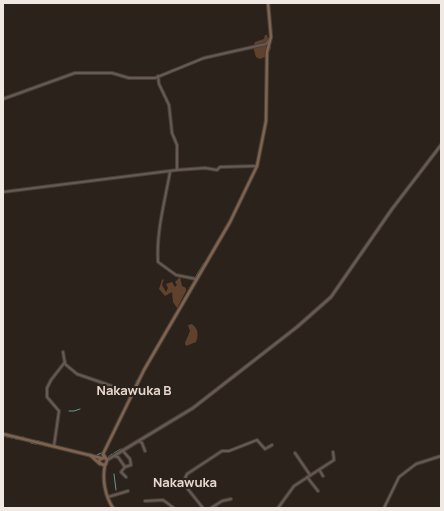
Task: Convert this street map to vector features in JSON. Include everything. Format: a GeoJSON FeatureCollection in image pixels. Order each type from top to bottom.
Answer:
{"type":"FeatureCollection","features":[{"type":"Feature","properties":{"kind":"main road"},"geometry":{"type":"LineString","coordinates":[[113,508],[108,497],[103,473],[103,454],[132,393],[241,202],[257,166],[266,121],[267,52],[271,37],[268,3]]}},
{"type":"Feature","properties":{"kind":"main road"},"geometry":{"type":"LineString","coordinates":[[3,434],[102,458]]}},
{"type":"Feature","properties":{"kind":"main road"},"geometry":{"type":"LineString","coordinates":[[102,464],[107,460],[103,454]]}},
{"type":"Feature","properties":{"kind":"main road"},"geometry":{"type":"LineString","coordinates":[[90,455],[102,464]]}},
{"type":"Feature","properties":{"kind":"street"},"geometry":{"type":"LineString","coordinates":[[3,99],[75,73],[112,73],[129,78],[158,76],[204,58],[266,44],[271,37]]}},
{"type":"Feature","properties":{"kind":"street"},"geometry":{"type":"LineString","coordinates":[[158,76],[159,84],[168,105],[172,133],[177,145],[177,170]]}},
{"type":"Feature","properties":{"kind":"street"},"geometry":{"type":"LineString","coordinates":[[107,460],[186,412],[224,385],[297,327],[331,297],[392,209],[441,145]]}},
{"type":"Feature","properties":{"kind":"street"},"geometry":{"type":"LineString","coordinates":[[3,192],[177,170],[205,168],[217,170],[220,167],[257,166]]}},
{"type":"Feature","properties":{"kind":"street"},"geometry":{"type":"LineString","coordinates":[[170,172],[163,198],[158,262],[176,275],[196,279]]}},
{"type":"Feature","properties":{"kind":"street"},"geometry":{"type":"LineString","coordinates":[[62,352],[65,364],[77,374],[132,393]]}},
{"type":"Feature","properties":{"kind":"street"},"geometry":{"type":"LineString","coordinates":[[54,446],[59,411],[47,397],[47,388],[51,380],[65,362]]}},
{"type":"Feature","properties":{"kind":"street"},"geometry":{"type":"LineString","coordinates":[[203,508],[183,483],[187,474],[222,451],[229,452],[257,440],[265,449],[272,445]]}},
{"type":"Feature","properties":{"kind":"street"},"geometry":{"type":"LineString","coordinates":[[139,441],[142,443],[145,451]]}},
{"type":"Feature","properties":{"kind":"street"},"geometry":{"type":"LineString","coordinates":[[123,451],[132,463],[131,465],[125,467],[121,472],[126,477]]}},
{"type":"Feature","properties":{"kind":"street"},"geometry":{"type":"LineString","coordinates":[[278,508],[289,491],[308,476],[320,471],[334,459],[333,452]]}},
{"type":"Feature","properties":{"kind":"street"},"geometry":{"type":"LineString","coordinates":[[295,453],[318,491]]}},
{"type":"Feature","properties":{"kind":"street"},"geometry":{"type":"LineString","coordinates":[[114,456],[118,457],[125,467]]}},
{"type":"Feature","properties":{"kind":"street"},"geometry":{"type":"LineString","coordinates":[[384,508],[400,477],[411,467],[428,459],[441,456]]}},
{"type":"Feature","properties":{"kind":"street"},"geometry":{"type":"LineString","coordinates":[[320,471],[323,476]]}},
{"type":"Feature","properties":{"kind":"street"},"geometry":{"type":"LineString","coordinates":[[108,497],[128,491]]}},
{"type":"Feature","properties":{"kind":"street"},"geometry":{"type":"LineString","coordinates":[[211,508],[222,501],[231,499]]}},
{"type":"Feature","properties":{"kind":"street"},"geometry":{"type":"LineString","coordinates":[[146,501],[163,500],[174,508]]}},
{"type":"Feature","properties":{"kind":"shaded area"},"geometry":{"type":"Polygon","coordinates":[[[265,35],[267,35],[271,48],[267,56],[260,59],[256,57],[253,47],[255,42],[264,39],[265,35]]]}},
{"type":"Feature","properties":{"kind":"shaded area"},"geometry":{"type":"Polygon","coordinates":[[[180,277],[182,286],[186,288],[186,291],[177,308],[173,302],[172,292],[165,296],[159,289],[162,280],[164,279],[162,285],[166,292],[168,288],[166,284],[172,282],[175,287],[177,285],[175,282],[180,277]]]}},
{"type":"Feature","properties":{"kind":"shaded area"},"geometry":{"type":"Polygon","coordinates":[[[192,324],[197,330],[197,339],[196,342],[186,346],[185,343],[190,331],[188,325],[192,324]]]}},
{"type":"Feature","properties":{"kind":"waterway"},"geometry":{"type":"LineString","coordinates":[[207,259],[219,238]]}},
{"type":"Feature","properties":{"kind":"waterway"},"geometry":{"type":"LineString","coordinates":[[195,278],[204,263]]}},
{"type":"Feature","properties":{"kind":"waterway"},"geometry":{"type":"LineString","coordinates":[[178,309],[194,281]]}},
{"type":"Feature","properties":{"kind":"waterway"},"geometry":{"type":"LineString","coordinates":[[136,382],[139,377]]}},
{"type":"Feature","properties":{"kind":"waterway"},"geometry":{"type":"LineString","coordinates":[[132,392],[135,385]]}},
{"type":"Feature","properties":{"kind":"waterway"},"geometry":{"type":"LineString","coordinates":[[128,400],[130,395]]}},
{"type":"Feature","properties":{"kind":"waterway"},"geometry":{"type":"LineString","coordinates":[[69,411],[80,409]]}},
{"type":"Feature","properties":{"kind":"waterway"},"geometry":{"type":"LineString","coordinates":[[3,436],[12,438]]}},
{"type":"Feature","properties":{"kind":"waterway"},"geometry":{"type":"LineString","coordinates":[[23,437],[27,439]]}},
{"type":"Feature","properties":{"kind":"waterway"},"geometry":{"type":"LineString","coordinates":[[38,441],[46,443]]}},
{"type":"Feature","properties":{"kind":"waterway"},"geometry":{"type":"LineString","coordinates":[[31,443],[36,444]]}},
{"type":"Feature","properties":{"kind":"waterway"},"geometry":{"type":"LineString","coordinates":[[114,453],[121,449]]}},
{"type":"Feature","properties":{"kind":"waterway"},"geometry":{"type":"LineString","coordinates":[[97,455],[101,453]]}},
{"type":"Feature","properties":{"kind":"waterway"},"geometry":{"type":"LineString","coordinates":[[107,458],[112,454]]}},
{"type":"Feature","properties":{"kind":"waterway"},"geometry":{"type":"LineString","coordinates":[[114,474],[116,490]]}},
{"type":"Feature","properties":{"kind":"district","name":"Nakawuka B"},"geometry":{"type":"Point","coordinates":[134,390]}},
{"type":"Feature","properties":{"kind":"district","name":"Nakawuka"},"geometry":{"type":"Point","coordinates":[185,482]}}]}
